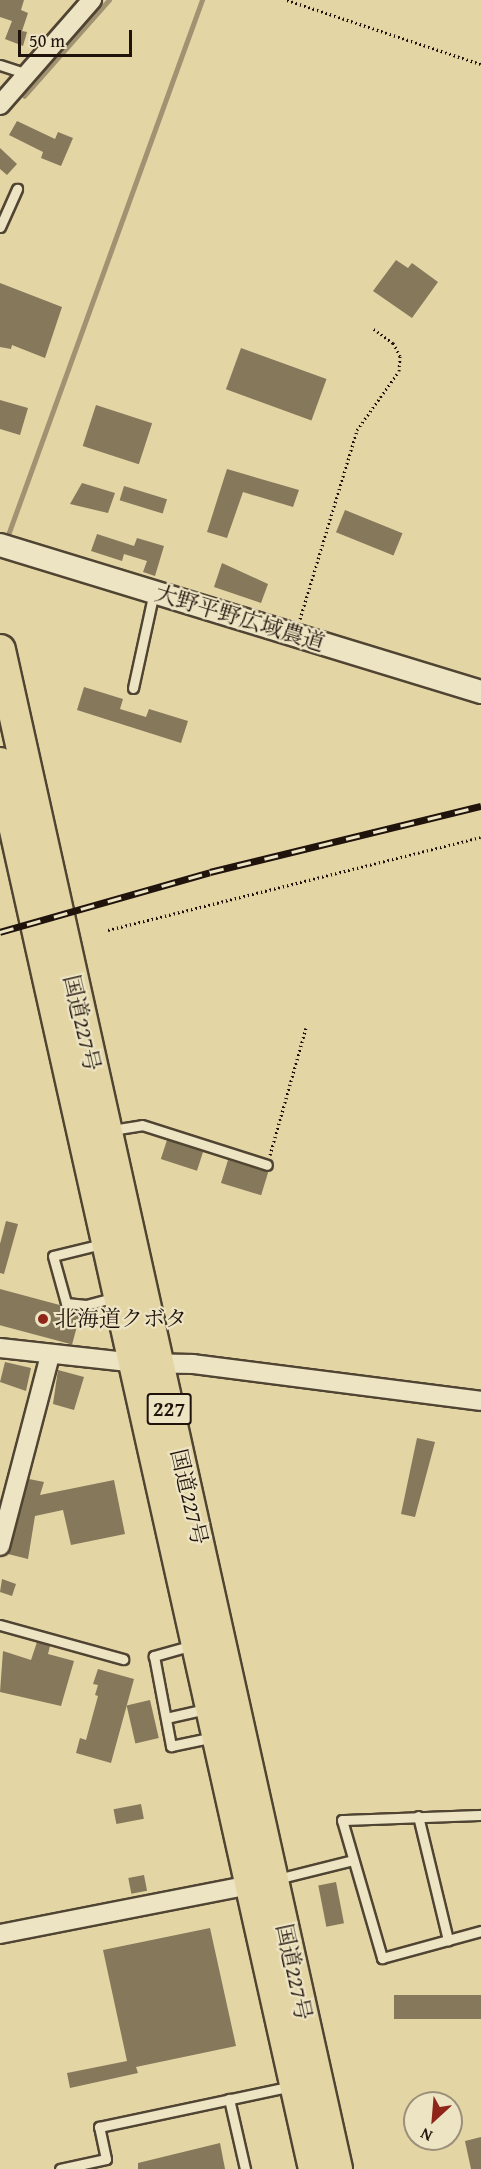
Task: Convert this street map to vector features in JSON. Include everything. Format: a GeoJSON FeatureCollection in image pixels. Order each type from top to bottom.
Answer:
{"type":"FeatureCollection","features":[{"type":"Feature","properties":{"kind":"highway","name":"国道227号"},"geometry":{"type":"LineString","coordinates":[[0,650],[94,1132],[107,1243],[120,1296],[146,1363],[214,1722],[238,1774]]}},
{"type":"Feature","properties":{"kind":"highway","name":"国道227号"},"geometry":{"type":"LineString","coordinates":[[0,763],[94,1132],[262,1882],[338,2169]]}},
{"type":"Feature","properties":{"kind":"highway","name":"国道227号"},"geometry":{"type":"LineString","coordinates":[[262,1882],[295,2085],[314,2169]]}},
{"type":"Feature","properties":{"kind":"street"},"geometry":{"type":"LineString","coordinates":[[0,105],[92,0]]}},
{"type":"Feature","properties":{"kind":"street","name":"大野平野広域農道"},"geometry":{"type":"LineString","coordinates":[[0,545],[481,692]]}},
{"type":"Feature","properties":{"kind":"street"},"geometry":{"type":"LineString","coordinates":[[0,1348],[50,1355],[146,1363],[193,1364],[481,1401]]}},
{"type":"Feature","properties":{"kind":"street"},"geometry":{"type":"LineString","coordinates":[[0,1546],[50,1355]]}},
{"type":"Feature","properties":{"kind":"street"},"geometry":{"type":"LineString","coordinates":[[0,1934],[262,1882]]}},
{"type":"Feature","properties":{"kind":"lane"},"geometry":{"type":"LineString","coordinates":[[0,65],[28,74]]}},
{"type":"Feature","properties":{"kind":"lane"},"geometry":{"type":"LineString","coordinates":[[0,227],[17,189]]}},
{"type":"Feature","properties":{"kind":"lane"},"geometry":{"type":"LineString","coordinates":[[133,688],[154,592]]}},
{"type":"Feature","properties":{"kind":"lane"},"geometry":{"type":"LineString","coordinates":[[94,1132],[142,1125],[267,1165]]}},
{"type":"Feature","properties":{"kind":"lane"},"geometry":{"type":"LineString","coordinates":[[107,1243],[52,1256],[66,1303],[86,1305],[120,1296]]}},
{"type":"Feature","properties":{"kind":"lane"},"geometry":{"type":"LineString","coordinates":[[0,1625],[123,1659]]}},
{"type":"Feature","properties":{"kind":"lane"},"geometry":{"type":"LineString","coordinates":[[198,1643],[154,1656],[171,1746],[214,1722]]}},
{"type":"Feature","properties":{"kind":"lane"},"geometry":{"type":"LineString","coordinates":[[166,1718],[214,1722]]}},
{"type":"Feature","properties":{"kind":"lane"},"geometry":{"type":"LineString","coordinates":[[481,1815],[342,1820],[382,1958],[481,1931]]}},
{"type":"Feature","properties":{"kind":"lane"},"geometry":{"type":"LineString","coordinates":[[418,1816],[448,1940]]}},
{"type":"Feature","properties":{"kind":"lane"},"geometry":{"type":"LineString","coordinates":[[262,1882],[353,1860]]}},
{"type":"Feature","properties":{"kind":"lane"},"geometry":{"type":"LineString","coordinates":[[60,2169],[106,2159],[99,2127],[295,2085]]}},
{"type":"Feature","properties":{"kind":"lane"},"geometry":{"type":"LineString","coordinates":[[229,2099],[245,2169]]}},
{"type":"Feature","properties":{"kind":"path"},"geometry":{"type":"LineString","coordinates":[[287,0],[481,64]]}},
{"type":"Feature","properties":{"kind":"path"},"geometry":{"type":"LineString","coordinates":[[295,635],[357,430],[399,371],[400,356],[393,343],[374,329]]}},
{"type":"Feature","properties":{"kind":"path"},"geometry":{"type":"LineString","coordinates":[[108,930],[481,837]]}},
{"type":"Feature","properties":{"kind":"path"},"geometry":{"type":"LineString","coordinates":[[267,1165],[306,1028]]}},
{"type":"Feature","properties":{"kind":"building"},"geometry":{"type":"Polygon","coordinates":[[[0,0],[24,0],[21,10],[28,13],[22,31],[27,32],[23,46],[5,39],[12,21],[0,17],[0,0]]]}},
{"type":"Feature","properties":{"kind":"building"},"geometry":{"type":"Polygon","coordinates":[[[17,121],[55,139],[58,132],[73,138],[61,166],[41,158],[43,152],[9,135],[17,121]]]}},
{"type":"Feature","properties":{"kind":"building"},"geometry":{"type":"Polygon","coordinates":[[[0,148],[17,164],[7,175],[0,169],[0,148]]]}},
{"type":"Feature","properties":{"kind":"building"},"geometry":{"type":"Polygon","coordinates":[[[396,260],[408,268],[412,263],[438,282],[412,318],[373,291],[396,260]]]}},
{"type":"Feature","properties":{"kind":"building"},"geometry":{"type":"Polygon","coordinates":[[[0,283],[62,307],[45,358],[12,345],[11,349],[0,347],[0,283]]]}},
{"type":"Feature","properties":{"kind":"building"},"geometry":{"type":"Polygon","coordinates":[[[241,348],[327,379],[311,420],[226,389],[241,348]]]}},
{"type":"Feature","properties":{"kind":"building"},"geometry":{"type":"Polygon","coordinates":[[[0,400],[28,408],[20,435],[0,429],[0,400]]]}},
{"type":"Feature","properties":{"kind":"building"},"geometry":{"type":"Polygon","coordinates":[[[96,405],[152,423],[139,464],[83,446],[96,405]]]}},
{"type":"Feature","properties":{"kind":"building"},"geometry":{"type":"Polygon","coordinates":[[[227,469],[299,490],[293,507],[243,492],[227,538],[207,532],[227,469]]]}},
{"type":"Feature","properties":{"kind":"building"},"geometry":{"type":"Polygon","coordinates":[[[82,483],[115,493],[108,513],[70,504],[82,483]]]}},
{"type":"Feature","properties":{"kind":"building"},"geometry":{"type":"Polygon","coordinates":[[[124,486],[167,499],[163,514],[120,500],[124,486]]]}},
{"type":"Feature","properties":{"kind":"building"},"geometry":{"type":"Polygon","coordinates":[[[345,510],[402,533],[393,555],[336,532],[345,510]]]}},
{"type":"Feature","properties":{"kind":"building"},"geometry":{"type":"Polygon","coordinates":[[[97,534],[134,546],[137,538],[164,546],[155,576],[143,572],[147,561],[124,554],[122,561],[91,551],[97,534]]]}},
{"type":"Feature","properties":{"kind":"building"},"geometry":{"type":"Polygon","coordinates":[[[222,563],[268,584],[261,603],[214,587],[222,563]]]}},
{"type":"Feature","properties":{"kind":"building"},"geometry":{"type":"Polygon","coordinates":[[[84,687],[123,699],[120,709],[146,717],[149,709],[188,721],[181,743],[77,710],[84,687]]]}},
{"type":"Feature","properties":{"kind":"building"},"geometry":{"type":"Polygon","coordinates":[[[167,1140],[203,1152],[197,1171],[161,1159],[167,1140]]]}},
{"type":"Feature","properties":{"kind":"building"},"geometry":{"type":"Polygon","coordinates":[[[228,1160],[268,1172],[261,1195],[221,1183],[228,1160]]]}},
{"type":"Feature","properties":{"kind":"building"},"geometry":{"type":"Polygon","coordinates":[[[6,1221],[18,1224],[4,1274],[0,1273],[0,1244],[6,1221]]]}},
{"type":"Feature","properties":{"kind":"building","name":"北海道クボタ"},"geometry":{"type":"Polygon","coordinates":[[[0,1289],[81,1311],[72,1345],[0,1325],[0,1289]]]}},
{"type":"Feature","properties":{"kind":"building"},"geometry":{"type":"Polygon","coordinates":[[[5,1362],[31,1368],[26,1391],[0,1382],[5,1362]]]}},
{"type":"Feature","properties":{"kind":"building"},"geometry":{"type":"Polygon","coordinates":[[[58,1370],[84,1377],[74,1410],[53,1404],[58,1370]]]}},
{"type":"Feature","properties":{"kind":"building"},"geometry":{"type":"Polygon","coordinates":[[[417,1438],[435,1442],[415,1517],[401,1514],[417,1438]]]}},
{"type":"Feature","properties":{"kind":"building"},"geometry":{"type":"Polygon","coordinates":[[[29,1479],[44,1482],[40,1495],[114,1480],[125,1534],[71,1545],[63,1510],[35,1516],[28,1559],[8,1554],[29,1479]]]}},
{"type":"Feature","properties":{"kind":"building"},"geometry":{"type":"Polygon","coordinates":[[[2,1579],[16,1584],[12,1596],[0,1592],[2,1579]]]}},
{"type":"Feature","properties":{"kind":"building"},"geometry":{"type":"Polygon","coordinates":[[[37,1642],[50,1646],[48,1654],[74,1661],[61,1706],[0,1692],[3,1651],[31,1660],[37,1642]]]}},
{"type":"Feature","properties":{"kind":"building"},"geometry":{"type":"Polygon","coordinates":[[[98,1669],[134,1679],[111,1763],[76,1753],[80,1738],[86,1740],[98,1696],[95,1695],[98,1685],[93,1684],[98,1669]]]}},
{"type":"Feature","properties":{"kind":"building"},"geometry":{"type":"Polygon","coordinates":[[[150,1700],[159,1738],[135,1743],[127,1705],[150,1700]]]}},
{"type":"Feature","properties":{"kind":"building"},"geometry":{"type":"Polygon","coordinates":[[[141,1804],[144,1819],[116,1824],[114,1809],[141,1804]]]}},
{"type":"Feature","properties":{"kind":"building"},"geometry":{"type":"Polygon","coordinates":[[[144,1875],[147,1891],[131,1894],[128,1878],[144,1875]]]}},
{"type":"Feature","properties":{"kind":"building"},"geometry":{"type":"Polygon","coordinates":[[[336,1882],[344,1923],[326,1927],[318,1885],[336,1882]]]}},
{"type":"Feature","properties":{"kind":"building"},"geometry":{"type":"Polygon","coordinates":[[[210,1928],[236,2046],[136,2067],[138,2073],[70,2088],[67,2073],[127,2061],[103,1950],[210,1928]]]}},
{"type":"Feature","properties":{"kind":"building"},"geometry":{"type":"Polygon","coordinates":[[[394,1995],[481,1995],[481,2019],[394,2019],[394,1995]]]}},
{"type":"Feature","properties":{"kind":"building"},"geometry":{"type":"Polygon","coordinates":[[[481,2137],[481,2169],[471,2169],[465,2141],[481,2137]]]}},
{"type":"Feature","properties":{"kind":"building"},"geometry":{"type":"Polygon","coordinates":[[[220,2143],[225,2169],[138,2169],[138,2163],[220,2143]]]}},
{"type":"Feature","properties":{"kind":"waterway"},"geometry":{"type":"LineString","coordinates":[[24,96],[109,0]]}},
{"type":"Feature","properties":{"kind":"waterway"},"geometry":{"type":"LineString","coordinates":[[8,535],[202,0]]}},
{"type":"Feature","properties":{"kind":"railway"},"geometry":{"type":"LineString","coordinates":[[0,932],[210,872],[481,806]]}},
{"type":"Feature","properties":{"kind":"place","name":"北海道クボタ"},"geometry":{"type":"Point","coordinates":[43,1319]}}]}
